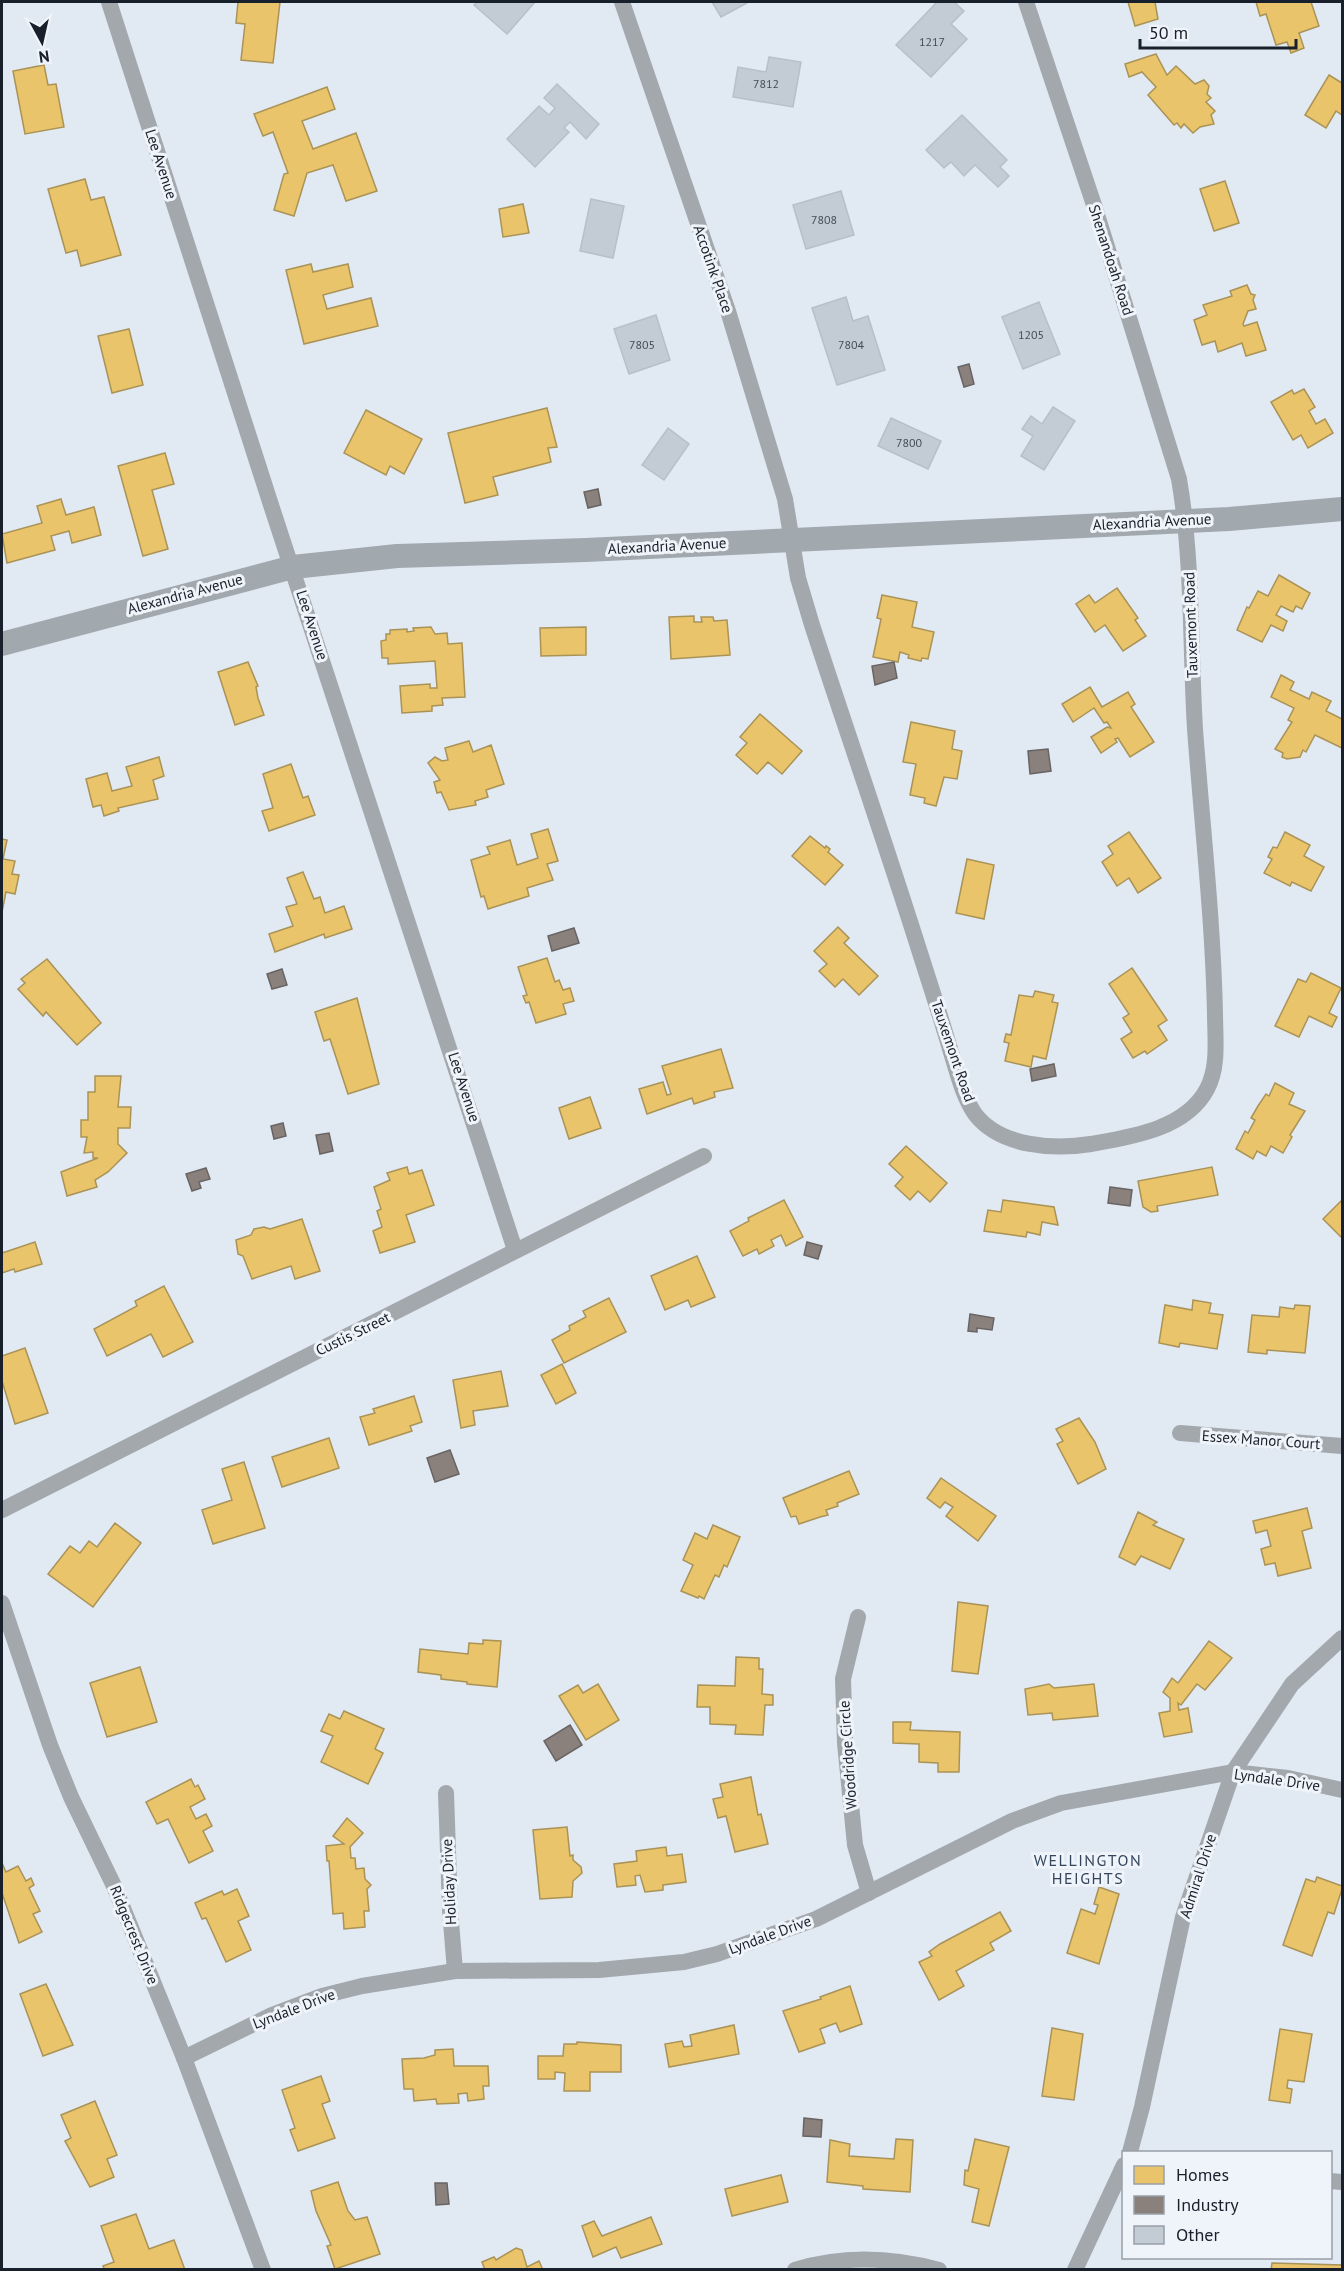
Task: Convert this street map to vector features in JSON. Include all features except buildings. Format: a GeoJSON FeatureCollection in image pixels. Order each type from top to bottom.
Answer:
{"type":"FeatureCollection","features":[{"type":"Feature","properties":{"kind":"street","name":"Lee Avenue"},"geometry":{"type":"LineString","coordinates":[[110,2],[121,46],[516,1250]]}},
{"type":"Feature","properties":{"kind":"street","name":"Accotink Place"},"geometry":{"type":"LineString","coordinates":[[622,2],[728,311],[785,499],[791,540]]}},
{"type":"Feature","properties":{"kind":"street","name":"Shenandoah Road"},"geometry":{"type":"LineString","coordinates":[[1026,2],[1168,438],[1179,479],[1186,520]]}},
{"type":"Feature","properties":{"kind":"street","name":"Alexandria Avenue"},"geometry":{"type":"LineString","coordinates":[[2,644],[293,567],[397,556],[791,540],[1186,520],[1342,509]]}},
{"type":"Feature","properties":{"kind":"street","name":"Tauxemont Road"},"geometry":{"type":"LineString","coordinates":[[791,540],[798,578],[812,625],[921,954],[962,1088],[975,1114],[991,1129],[1013,1140],[1042,1145],[1072,1146],[1152,1131],[1186,1113],[1199,1102],[1209,1087],[1214,1067],[1214,975],[1195,725],[1186,520]]}},
{"type":"Feature","properties":{"kind":"street","name":"Custis Street"},"geometry":{"type":"LineString","coordinates":[[2,1510],[704,1156]]}},
{"type":"Feature","properties":{"kind":"street","name":"Essex Manor Court"},"geometry":{"type":"LineString","coordinates":[[1180,1433],[1342,1446]]}},
{"type":"Feature","properties":{"kind":"street","name":"Ridgecrest Drive"},"geometry":{"type":"LineString","coordinates":[[2,1603],[70,1797],[114,1886],[184,2058],[263,2270]]}},
{"type":"Feature","properties":{"kind":"street","name":"Woodridge Circle"},"geometry":{"type":"LineString","coordinates":[[858,1617],[843,1678],[845,1743],[855,1845],[869,1893]]}},
{"type":"Feature","properties":{"kind":"street","name":"Admiral Drive"},"geometry":{"type":"LineString","coordinates":[[1130,2151],[1142,2108],[1184,1917],[1233,1772],[1292,1684],[1342,1638]]}},
{"type":"Feature","properties":{"kind":"street","name":"Lyndale Drive"},"geometry":{"type":"LineString","coordinates":[[184,2058],[272,2015],[322,1996],[408,1977],[455,1971],[599,1970],[684,1962],[717,1954],[782,1933],[1038,1810],[1102,1794],[1233,1772],[1288,1778],[1342,1790]]}},
{"type":"Feature","properties":{"kind":"street","name":"Holiday Drive"},"geometry":{"type":"LineString","coordinates":[[446,1793],[450,1910],[455,1971]]}},
{"type":"Feature","properties":{"kind":"street","name":"Admiral Drive"},"geometry":{"type":"LineString","coordinates":[[1074,2270],[1122,2170]]}},
{"type":"Feature","properties":{"kind":"street"},"geometry":{"type":"LineString","coordinates":[[795,2270],[836,2261],[873,2259],[910,2262],[939,2270]]}},
{"type":"Feature","properties":{"kind":"district","name":"WELLINGTON HEIGHTS"},"geometry":{"type":"Point","coordinates":[1088,1869]}}]}
